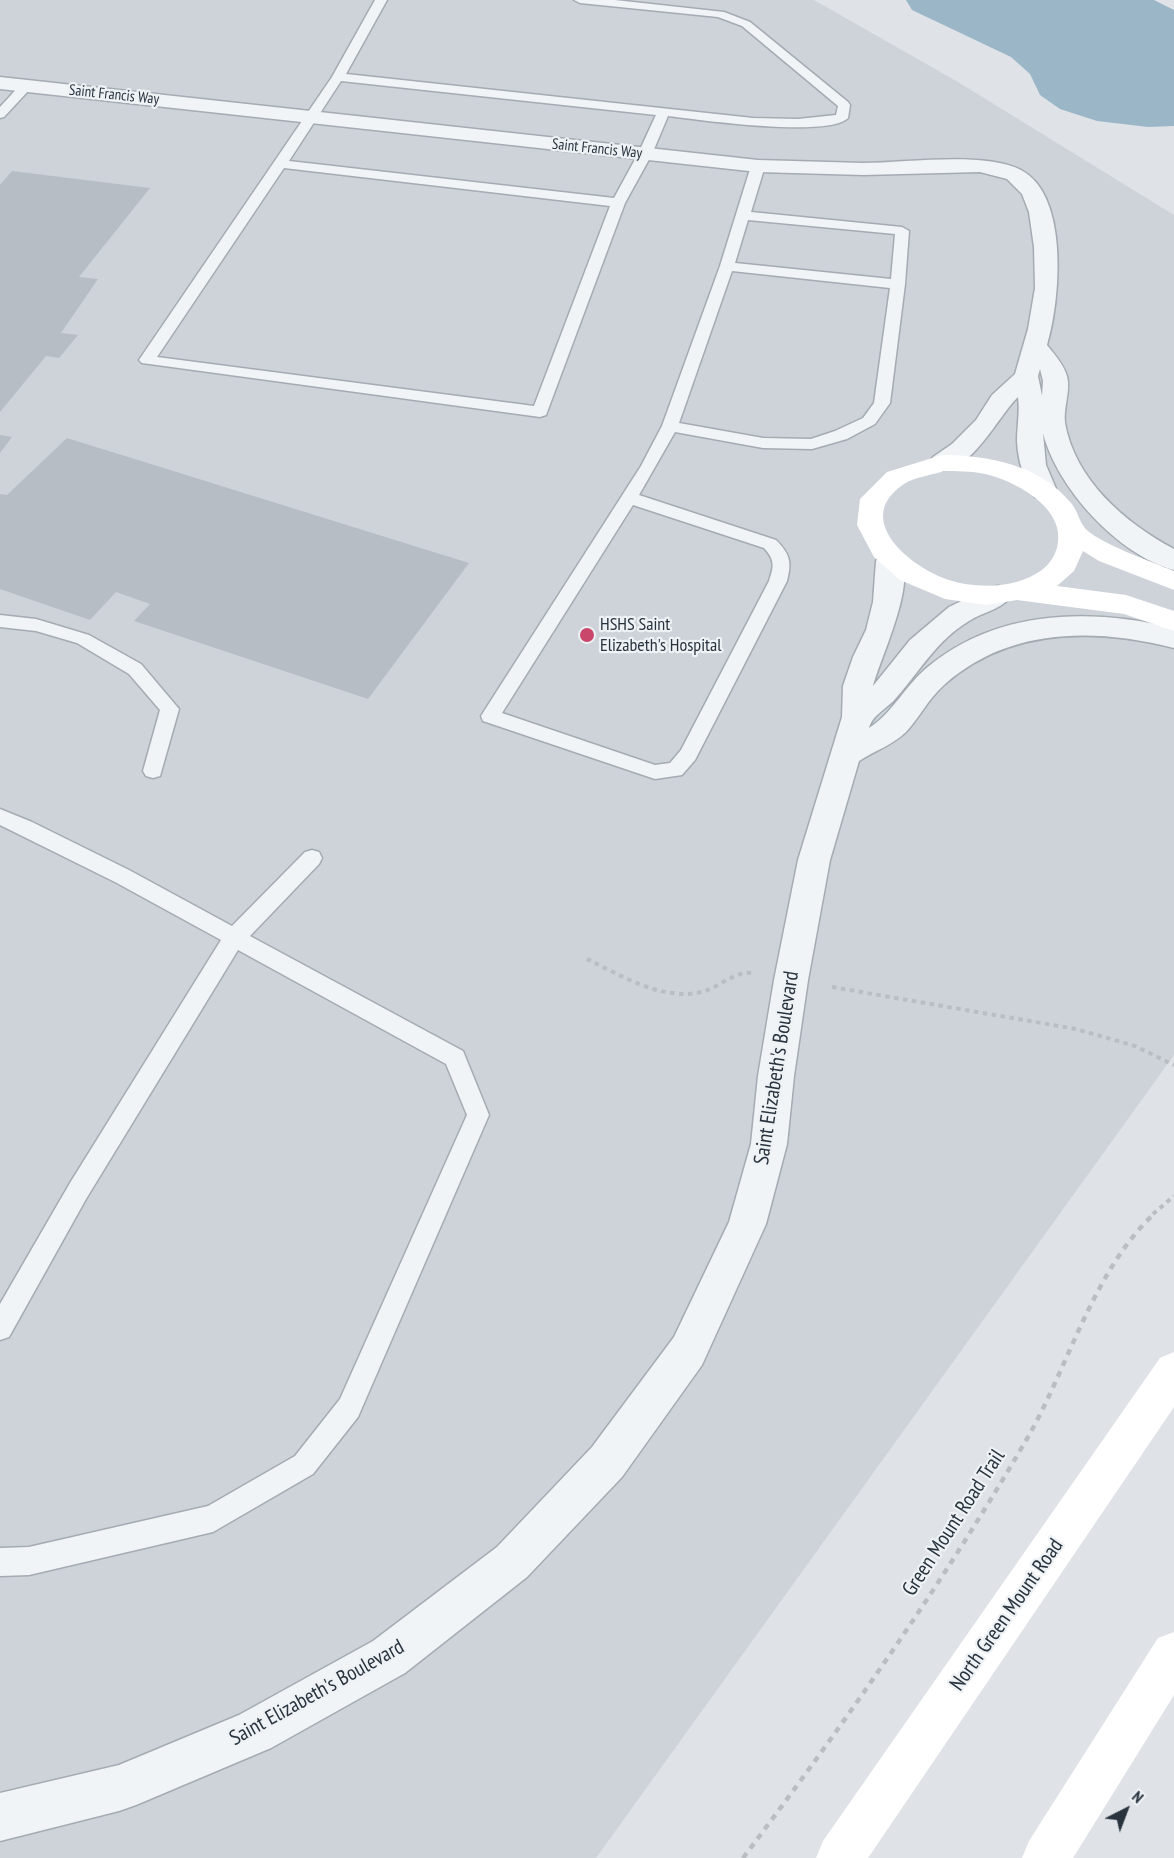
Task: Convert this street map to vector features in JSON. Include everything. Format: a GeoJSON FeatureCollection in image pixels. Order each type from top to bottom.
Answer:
{"type":"FeatureCollection","features":[{"type":"Feature","properties":{"kind":"street","name":"Saint Francis Way"},"geometry":{"type":"LineString","coordinates":[[0,83],[758,166],[864,169],[981,166],[1014,175],[1032,192],[1040,212],[1046,246],[1046,288],[1035,345],[1026,376],[1032,408],[1030,442],[1033,465],[1044,491]]}},
{"type":"Feature","properties":{"kind":"street"},"geometry":{"type":"LineString","coordinates":[[1035,345],[1055,377],[1053,422],[1059,447],[1071,470],[1094,502],[1125,530],[1174,561]]}},
{"type":"Feature","properties":{"kind":"street","name":"Saint Francis Way"},"geometry":{"type":"LineString","coordinates":[[942,463],[961,450],[977,433],[1001,400],[1026,376]]}},
{"type":"Feature","properties":{"kind":"street","name":"Saint Elizabeth's Boulevard"},"geometry":{"type":"LineString","coordinates":[[853,735],[920,647],[940,628],[959,614],[1009,593],[1041,584],[1056,573],[1066,561],[1072,547],[1072,532],[1058,503],[1044,491],[1007,471],[986,466],[942,463],[905,473],[890,481],[879,492],[872,505],[869,519],[872,533],[890,561],[926,583],[949,591],[973,595],[1009,593],[1126,605],[1174,621]]}},
{"type":"Feature","properties":{"kind":"street"},"geometry":{"type":"LineString","coordinates":[[1072,532],[1109,555],[1174,581]]}},
{"type":"Feature","properties":{"kind":"street","name":"Saint Elizabeth's Boulevard"},"geometry":{"type":"LineString","coordinates":[[0,1817],[118,1788],[255,1732],[389,1657],[512,1562],[607,1462],[688,1351],[747,1224],[769,1144],[776,1076],[791,980],[814,860],[832,796],[853,735],[858,686],[867,657],[880,630],[886,602],[890,561]]}},
{"type":"Feature","properties":{"kind":"street"},"geometry":{"type":"LineString","coordinates":[[853,735],[894,726],[914,697],[943,670],[972,648],[1008,635],[1057,626],[1110,625],[1174,638]]}},
{"type":"Feature","properties":{"kind":"street","name":"North Green Mount Road"},"geometry":{"type":"LineString","coordinates":[[840,1858],[1174,1372]]}},
{"type":"Feature","properties":{"kind":"street"},"geometry":{"type":"LineString","coordinates":[[1046,1858],[1174,1654]]}},
{"type":"Feature","properties":{"kind":"lane"},"geometry":{"type":"LineString","coordinates":[[381,0],[338,77],[147,360],[540,412],[618,203],[645,154],[664,112]]}},
{"type":"Feature","properties":{"kind":"lane"},"geometry":{"type":"LineString","coordinates":[[338,77],[749,120],[816,123],[842,118],[844,105],[746,24],[720,14],[580,0]]}},
{"type":"Feature","properties":{"kind":"lane"},"geometry":{"type":"LineString","coordinates":[[0,114],[26,86]]}},
{"type":"Feature","properties":{"kind":"lane"},"geometry":{"type":"LineString","coordinates":[[280,164],[618,203]]}},
{"type":"Feature","properties":{"kind":"lane"},"geometry":{"type":"LineString","coordinates":[[629,498],[770,544],[779,553],[783,564],[778,581],[688,755],[675,770],[656,772],[490,716],[629,498],[670,426],[727,266],[758,166]]}},
{"type":"Feature","properties":{"kind":"lane"},"geometry":{"type":"LineString","coordinates":[[670,426],[763,443],[812,444],[841,435],[869,421],[882,403],[898,284],[902,231],[743,215]]}},
{"type":"Feature","properties":{"kind":"lane"},"geometry":{"type":"LineString","coordinates":[[727,266],[898,284]]}},
{"type":"Feature","properties":{"kind":"lane"},"geometry":{"type":"LineString","coordinates":[[0,621],[36,625],[83,639],[135,669],[170,709],[153,771]]}},
{"type":"Feature","properties":{"kind":"lane"},"geometry":{"type":"LineString","coordinates":[[0,818],[25,827],[122,876],[455,1058],[478,1115],[349,1408],[304,1465],[213,1518],[29,1561],[0,1562]]}},
{"type":"Feature","properties":{"kind":"lane"},"geometry":{"type":"LineString","coordinates":[[0,1328],[78,1191],[234,938],[312,858]]}},
{"type":"Feature","properties":{"kind":"path"},"geometry":{"type":"LineString","coordinates":[[587,959],[639,983],[678,995],[715,989],[743,972],[1083,1029],[1121,1040],[1174,1065]]}},
{"type":"Feature","properties":{"kind":"path","name":"Green Mount Road Trail"},"geometry":{"type":"LineString","coordinates":[[743,1858],[810,1770],[993,1494],[1029,1435],[1116,1262],[1134,1235],[1174,1196]]}},
{"type":"Feature","properties":{"kind":"shaded area","name":"HSHS Saint Elizabeth's Hospital"},"geometry":{"type":"Polygon","coordinates":[[[0,0],[814,0],[958,82],[1174,215],[1174,1055],[596,1858],[0,1858],[0,0]]]}},
{"type":"Feature","properties":{"kind":"water"},"geometry":{"type":"Polygon","coordinates":[[[906,0],[1154,0],[1174,10],[1174,126],[1148,127],[1097,121],[1060,109],[1040,95],[1030,74],[1011,57],[912,10],[906,0]]]}},
{"type":"Feature","properties":{"kind":"building"},"geometry":{"type":"Polygon","coordinates":[[[12,171],[150,188],[79,277],[98,279],[61,333],[78,335],[59,358],[46,356],[0,412],[0,185],[12,171]]]}},
{"type":"Feature","properties":{"kind":"building"},"geometry":{"type":"Polygon","coordinates":[[[0,435],[12,437],[0,453],[0,435]]]}},
{"type":"Feature","properties":{"kind":"building"},"geometry":{"type":"Polygon","coordinates":[[[67,438],[469,563],[368,699],[134,621],[150,604],[116,592],[90,620],[0,589],[0,494],[7,495],[67,438]]]}},
{"type":"Feature","properties":{"kind":"place","name":"HSHS Saint Elizabeth's Hospital"},"geometry":{"type":"Point","coordinates":[587,635]}}]}
